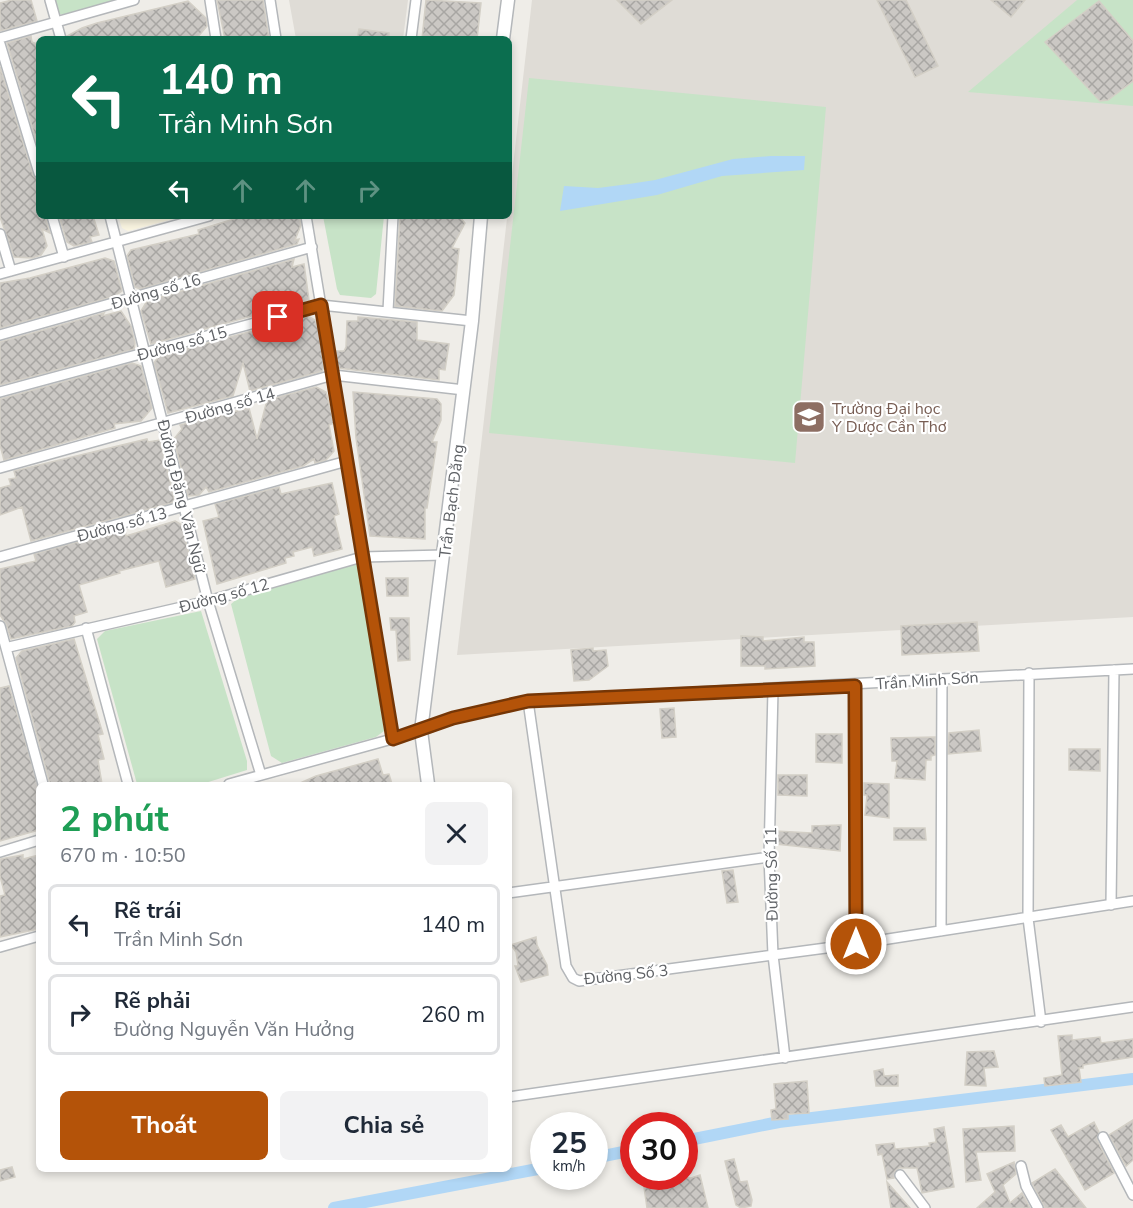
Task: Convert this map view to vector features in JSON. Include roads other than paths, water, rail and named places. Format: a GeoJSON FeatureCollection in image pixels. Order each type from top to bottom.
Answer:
{"type":"FeatureCollection","features":[{"type":"Feature","properties":{"kind":"street"},"geometry":{"type":"LineString","coordinates":[[50,0],[60,36]]}},
{"type":"Feature","properties":{"kind":"street"},"geometry":{"type":"LineString","coordinates":[[0,38],[134,0]]}},
{"type":"Feature","properties":{"kind":"street"},"geometry":{"type":"LineString","coordinates":[[210,0],[216,36]]}},
{"type":"Feature","properties":{"kind":"street"},"geometry":{"type":"LineString","coordinates":[[270,0],[276,36]]}},
{"type":"Feature","properties":{"kind":"street"},"geometry":{"type":"LineString","coordinates":[[411,36],[416,0]]}},
{"type":"Feature","properties":{"kind":"street"},"geometry":{"type":"LineString","coordinates":[[503,36],[508,0]]}},
{"type":"Feature","properties":{"kind":"street"},"geometry":{"type":"LineString","coordinates":[[0,44],[36,163]]}},
{"type":"Feature","properties":{"kind":"street"},"geometry":{"type":"LineString","coordinates":[[53,219],[64,256]]}},
{"type":"Feature","properties":{"kind":"street","name":"Đường Đặng Văn Ngữ"},"geometry":{"type":"LineString","coordinates":[[111,219],[208,601],[261,774]]}},
{"type":"Feature","properties":{"kind":"street"},"geometry":{"type":"LineString","coordinates":[[0,274],[198,219]]}},
{"type":"Feature","properties":{"kind":"street"},"geometry":{"type":"LineString","coordinates":[[307,219],[393,739]]}},
{"type":"Feature","properties":{"kind":"street"},"geometry":{"type":"LineString","coordinates":[[388,311],[393,219]]}},
{"type":"Feature","properties":{"kind":"street","name":"Trần Bạch Đằng"},"geometry":{"type":"LineString","coordinates":[[428,782],[422,731],[472,321],[481,219]]}},
{"type":"Feature","properties":{"kind":"street"},"geometry":{"type":"LineString","coordinates":[[0,234],[11,271]]}},
{"type":"Feature","properties":{"kind":"street","name":"Đường số 16"},"geometry":{"type":"LineString","coordinates":[[0,335],[312,248]]}},
{"type":"Feature","properties":{"kind":"street","name":"Đường số 15"},"geometry":{"type":"LineString","coordinates":[[0,392],[321,305],[472,321]]}},
{"type":"Feature","properties":{"kind":"street","name":"Đường số 14"},"geometry":{"type":"LineString","coordinates":[[0,468],[333,375],[464,390]]}},
{"type":"Feature","properties":{"kind":"street","name":"Đường số 13"},"geometry":{"type":"LineString","coordinates":[[0,557],[347,461]]}},
{"type":"Feature","properties":{"kind":"street","name":"Đường số 12"},"geometry":{"type":"LineString","coordinates":[[7,650],[9,647],[86,628],[208,601],[362,557],[444,555]]}},
{"type":"Feature","properties":{"kind":"street"},"geometry":{"type":"LineString","coordinates":[[0,626],[42,782]]}},
{"type":"Feature","properties":{"kind":"street"},"geometry":{"type":"LineString","coordinates":[[86,628],[128,782]]}},
{"type":"Feature","properties":{"kind":"street","name":"Trần Minh Sơn"},"geometry":{"type":"LineString","coordinates":[[235,782],[422,731],[453,718],[528,701],[855,686],[1133,669]]}},
{"type":"Feature","properties":{"kind":"street"},"geometry":{"type":"LineString","coordinates":[[1111,905],[1114,670]]}},
{"type":"Feature","properties":{"kind":"street"},"geometry":{"type":"LineString","coordinates":[[1029,674],[1028,918],[1041,1022]]}},
{"type":"Feature","properties":{"kind":"street"},"geometry":{"type":"LineString","coordinates":[[941,931],[942,679]]}},
{"type":"Feature","properties":{"kind":"street"},"geometry":{"type":"LineString","coordinates":[[855,686],[856,944]]}},
{"type":"Feature","properties":{"kind":"street","name":"Đường Số 11"},"geometry":{"type":"LineString","coordinates":[[773,690],[768,857],[773,955],[785,1058]]}},
{"type":"Feature","properties":{"kind":"street"},"geometry":{"type":"LineString","coordinates":[[528,701],[554,886]]}},
{"type":"Feature","properties":{"kind":"street"},"geometry":{"type":"LineString","coordinates":[[0,852],[36,841]]}},
{"type":"Feature","properties":{"kind":"street"},"geometry":{"type":"LineString","coordinates":[[512,892],[768,857]]}},
{"type":"Feature","properties":{"kind":"street","name":"Đường Số 3"},"geometry":{"type":"LineString","coordinates":[[554,886],[566,966],[573,978],[579,981],[773,955]]}},
{"type":"Feature","properties":{"kind":"street"},"geometry":{"type":"LineString","coordinates":[[773,955],[1133,902]]}},
{"type":"Feature","properties":{"kind":"street"},"geometry":{"type":"LineString","coordinates":[[0,947],[36,937]]}},
{"type":"Feature","properties":{"kind":"street"},"geometry":{"type":"LineString","coordinates":[[512,1096],[1133,1008]]}},
{"type":"Feature","properties":{"kind":"street"},"geometry":{"type":"LineString","coordinates":[[1103,1137],[1133,1195]]}},
{"type":"Feature","properties":{"kind":"street"},"geometry":{"type":"LineString","coordinates":[[1021,1166],[1026,1186],[1038,1208]]}},
{"type":"Feature","properties":{"kind":"street"},"geometry":{"type":"LineString","coordinates":[[900,1175],[925,1208]]}},
{"type":"Feature","properties":{"kind":"water"},"geometry":{"type":"Polygon","coordinates":[[[805,156],[804,170],[722,176],[657,195],[560,211],[564,186],[598,188],[629,184],[655,180],[733,159],[805,156]]]}},
{"type":"Feature","properties":{"kind":"waterway"},"geometry":{"type":"LineString","coordinates":[[698,1138],[779,1122],[1133,1079]]}},
{"type":"Feature","properties":{"kind":"waterway"},"geometry":{"type":"LineString","coordinates":[[608,1155],[620,1153]]}},
{"type":"Feature","properties":{"kind":"waterway"},"geometry":{"type":"LineString","coordinates":[[334,1208],[530,1170]]}},
{"type":"Feature","properties":{"kind":"place","name":"Trường Đại học Y Dược Cần Thơ"},"geometry":{"type":"Point","coordinates":[809,417]}}]}
